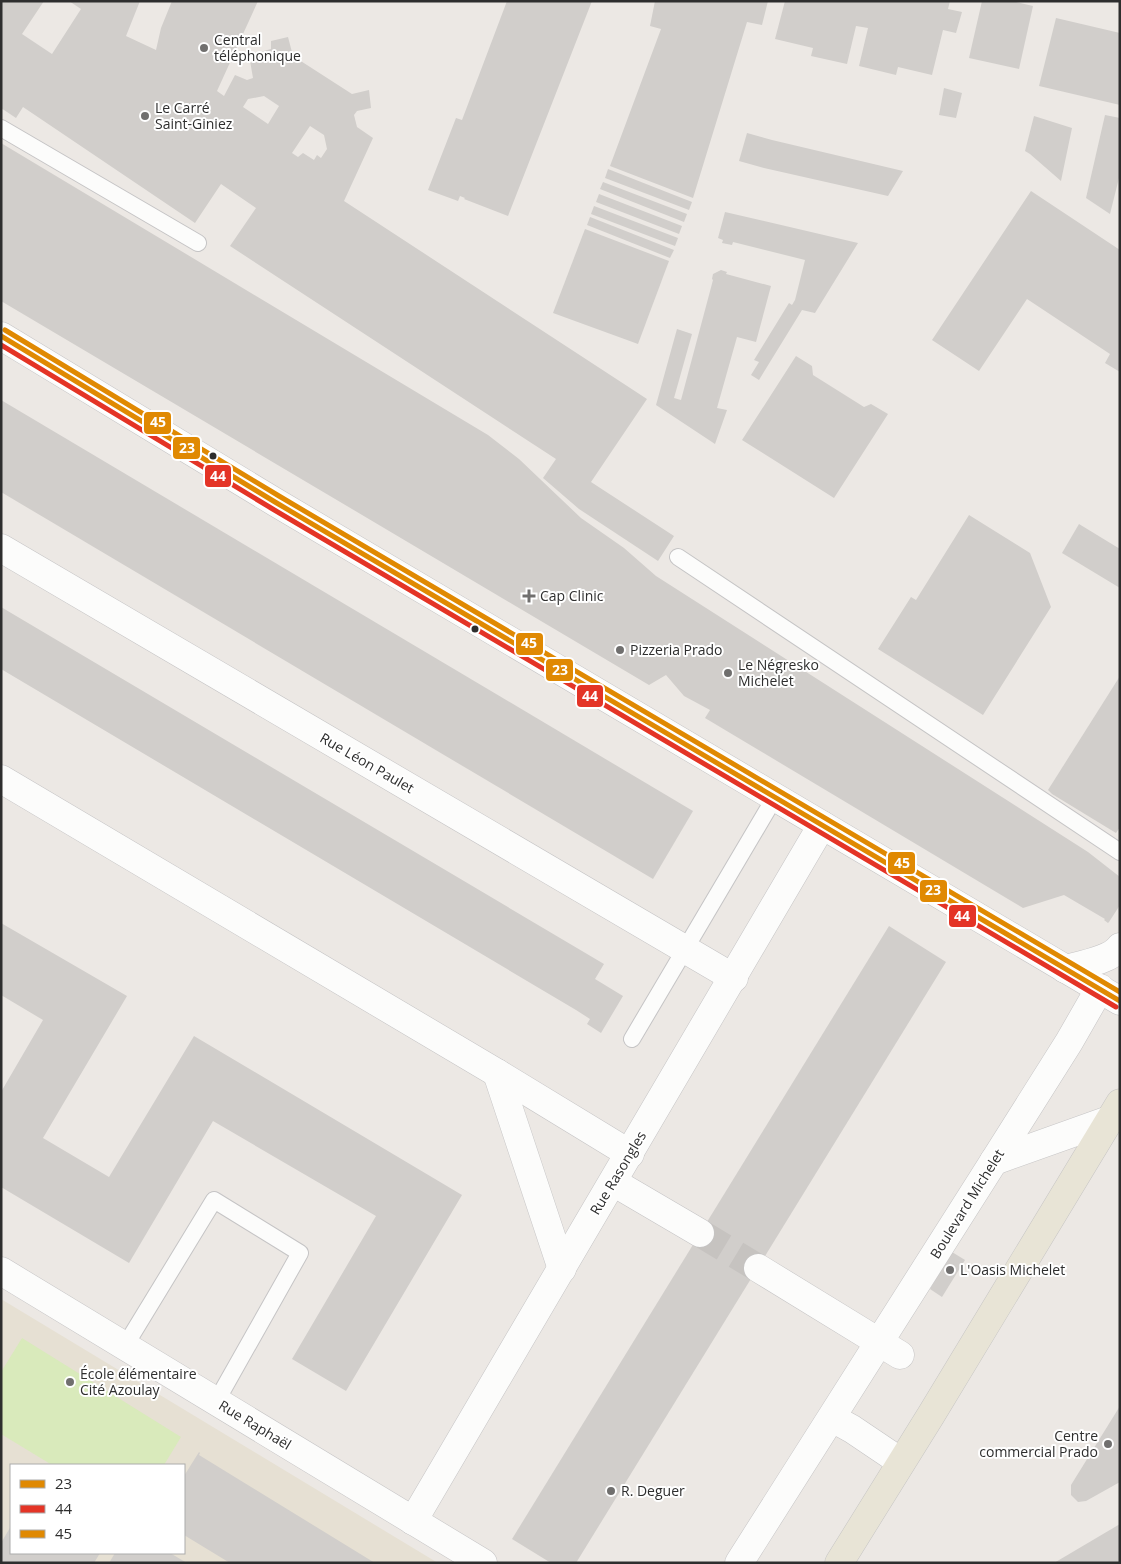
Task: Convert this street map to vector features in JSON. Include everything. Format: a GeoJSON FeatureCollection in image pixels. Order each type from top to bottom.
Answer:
{"type":"FeatureCollection","features":[{"type":"Feature","properties":{"kind":"main road"},"geometry":{"type":"LineString","coordinates":[[839,1563],[931,1416],[1115,1112]]}},
{"type":"Feature","properties":{"kind":"street"},"geometry":{"type":"LineString","coordinates":[[1,336],[275,502],[1110,994]]}},
{"type":"Feature","properties":{"kind":"street","name":"Rue Léon Paulet"},"geometry":{"type":"LineString","coordinates":[[1,548],[734,978]]}},
{"type":"Feature","properties":{"kind":"street"},"geometry":{"type":"LineString","coordinates":[[1,779],[630,1154]]}},
{"type":"Feature","properties":{"kind":"street","name":"Rue Rasongles"},"geometry":{"type":"LineString","coordinates":[[413,1521],[734,978],[822,825]]}},
{"type":"Feature","properties":{"kind":"street"},"geometry":{"type":"LineString","coordinates":[[1065,969],[1105,958],[1117,952],[1120,947]]}},
{"type":"Feature","properties":{"kind":"street","name":"Boulevard Michelet"},"geometry":{"type":"LineString","coordinates":[[740,1563],[832,1418],[890,1348],[994,1161],[1069,1042],[1110,994]]}},
{"type":"Feature","properties":{"kind":"street"},"geometry":{"type":"LineString","coordinates":[[497,1073],[562,1269]]}},
{"type":"Feature","properties":{"kind":"street"},"geometry":{"type":"LineString","coordinates":[[994,1161],[1115,1112]]}},
{"type":"Feature","properties":{"kind":"street"},"geometry":{"type":"LineString","coordinates":[[613,1182],[700,1233]]}},
{"type":"Feature","properties":{"kind":"street"},"geometry":{"type":"LineString","coordinates":[[758,1268],[890,1348]]}},
{"type":"Feature","properties":{"kind":"street","name":"Rue Raphaël"},"geometry":{"type":"LineString","coordinates":[[1,1271],[483,1563]]}},
{"type":"Feature","properties":{"kind":"street"},"geometry":{"type":"LineString","coordinates":[[832,1418],[901,1462]]}},
{"type":"Feature","properties":{"kind":"lane"},"geometry":{"type":"LineString","coordinates":[[1,128],[198,244]]}},
{"type":"Feature","properties":{"kind":"lane"},"geometry":{"type":"LineString","coordinates":[[678,557],[1120,852]]}},
{"type":"Feature","properties":{"kind":"lane"},"geometry":{"type":"LineString","coordinates":[[632,1039],[775,797]]}},
{"type":"Feature","properties":{"kind":"lane"},"geometry":{"type":"LineString","coordinates":[[125,1346],[214,1200],[293,1248],[300,1253],[216,1402]]}},
{"type":"Feature","properties":{"kind":"shaded area","name":"École élémentaire Cité Azoulay"},"geometry":{"type":"Polygon","coordinates":[[[1,1299],[438,1563],[1,1563],[1,1299]]]}},
{"type":"Feature","properties":{"kind":"green space"},"geometry":{"type":"Polygon","coordinates":[[[22,1338],[181,1437],[165,1464],[50,1464],[1,1434],[1,1372],[22,1338]]]}},
{"type":"Feature","properties":{"kind":"building"},"geometry":{"type":"Polygon","coordinates":[[[1,1],[44,1],[22,34],[52,54],[81,9],[69,1],[140,1],[126,36],[156,50],[161,28],[172,1],[258,1],[217,91],[224,96],[235,75],[247,80],[253,78],[249,55],[271,49],[271,41],[288,37],[293,56],[352,94],[369,90],[371,108],[357,111],[354,115],[357,127],[373,138],[344,201],[647,399],[591,482],[674,536],[658,561],[579,509],[543,478],[556,459],[230,246],[256,208],[221,184],[195,223],[23,107],[16,118],[1,108],[1,1]],[[264,96],[248,99],[243,107],[268,124],[279,106],[264,96]],[[310,126],[292,153],[298,157],[303,153],[314,160],[317,155],[321,158],[327,149],[324,135],[310,126]]]}},
{"type":"Feature","properties":{"kind":"building"},"geometry":{"type":"Polygon","coordinates":[[[507,1],[592,1],[508,216],[460,196],[458,201],[428,190],[456,118],[462,120],[507,1]]]}},
{"type":"Feature","properties":{"kind":"building"},"geometry":{"type":"Polygon","coordinates":[[[655,1],[768,1],[762,25],[747,22],[693,198],[610,166],[661,29],[650,26],[655,1]]]}},
{"type":"Feature","properties":{"kind":"building"},"geometry":{"type":"Polygon","coordinates":[[[785,1],[950,1],[948,9],[962,12],[956,33],[943,30],[932,75],[898,67],[896,75],[859,66],[868,28],[856,26],[847,64],[811,56],[813,48],[775,39],[785,1]]]}},
{"type":"Feature","properties":{"kind":"building"},"geometry":{"type":"Polygon","coordinates":[[[982,1],[1012,1],[1033,6],[1019,69],[969,58],[982,1]]]}},
{"type":"Feature","properties":{"kind":"building"},"geometry":{"type":"Polygon","coordinates":[[[1056,18],[1120,33],[1120,105],[1039,86],[1056,18]]]}},
{"type":"Feature","properties":{"kind":"building"},"geometry":{"type":"Polygon","coordinates":[[[944,88],[962,93],[956,118],[939,115],[944,88]]]}},
{"type":"Feature","properties":{"kind":"building"},"geometry":{"type":"Polygon","coordinates":[[[1105,115],[1120,118],[1120,174],[1110,214],[1086,198],[1105,115]]]}},
{"type":"Feature","properties":{"kind":"building"},"geometry":{"type":"Polygon","coordinates":[[[1034,116],[1072,128],[1061,181],[1025,151],[1034,116]]]}},
{"type":"Feature","properties":{"kind":"building"},"geometry":{"type":"Polygon","coordinates":[[[747,133],[903,171],[888,196],[764,168],[739,161],[747,133]]]}},
{"type":"Feature","properties":{"kind":"building"},"geometry":{"type":"Polygon","coordinates":[[[1,143],[488,435],[519,459],[581,518],[624,548],[656,576],[1088,852],[1120,877],[1120,905],[1109,922],[1064,895],[1023,908],[705,718],[710,710],[684,696],[666,675],[649,685],[1,301],[1,143]]]}},
{"type":"Feature","properties":{"kind":"building"},"geometry":{"type":"Polygon","coordinates":[[[608,169],[692,202],[689,210],[605,178],[608,169]]]}},
{"type":"Feature","properties":{"kind":"building"},"geometry":{"type":"Polygon","coordinates":[[[603,182],[687,214],[684,222],[600,189],[603,182]]]}},
{"type":"Feature","properties":{"kind":"building"},"geometry":{"type":"Polygon","coordinates":[[[1031,191],[1120,250],[1120,372],[1105,363],[1110,354],[1027,299],[979,371],[932,340],[1031,191]]]}},
{"type":"Feature","properties":{"kind":"building"},"geometry":{"type":"Polygon","coordinates":[[[599,194],[682,226],[679,234],[596,202],[599,194]]]}},
{"type":"Feature","properties":{"kind":"building"},"geometry":{"type":"Polygon","coordinates":[[[594,206],[678,238],[675,246],[591,214],[594,206]]]}},
{"type":"Feature","properties":{"kind":"building"},"geometry":{"type":"Polygon","coordinates":[[[725,212],[858,243],[815,313],[802,310],[759,380],[751,375],[759,362],[754,360],[789,303],[792,305],[795,300],[805,260],[733,242],[732,245],[722,243],[723,240],[718,238],[725,212]]]}},
{"type":"Feature","properties":{"kind":"building"},"geometry":{"type":"Polygon","coordinates":[[[590,217],[674,250],[670,258],[587,225],[590,217]]]}},
{"type":"Feature","properties":{"kind":"building"},"geometry":{"type":"Polygon","coordinates":[[[585,229],[669,261],[638,344],[553,313],[585,229]]]}},
{"type":"Feature","properties":{"kind":"building"},"geometry":{"type":"Polygon","coordinates":[[[721,270],[727,272],[726,274],[771,286],[756,342],[737,337],[717,408],[727,410],[715,444],[656,405],[677,329],[692,334],[674,398],[681,400],[713,274],[721,270]]]}},
{"type":"Feature","properties":{"kind":"building"},"geometry":{"type":"Polygon","coordinates":[[[796,356],[812,366],[813,375],[864,407],[871,404],[888,414],[834,498],[742,440],[796,356]]]}},
{"type":"Feature","properties":{"kind":"building"},"geometry":{"type":"Polygon","coordinates":[[[1,400],[693,811],[653,879],[1,492],[1,400]]]}},
{"type":"Feature","properties":{"kind":"building"},"geometry":{"type":"Polygon","coordinates":[[[969,515],[1030,553],[1051,607],[983,715],[878,649],[911,597],[916,600],[969,515]]]}},
{"type":"Feature","properties":{"kind":"building"},"geometry":{"type":"Polygon","coordinates":[[[1079,524],[1120,549],[1120,588],[1062,553],[1079,524]]]}},
{"type":"Feature","properties":{"kind":"building"},"geometry":{"type":"Polygon","coordinates":[[[1,607],[604,964],[595,979],[623,996],[601,1033],[587,1024],[590,1019],[576,1010],[1,669],[1,607]]]}},
{"type":"Feature","properties":{"kind":"building"},"geometry":{"type":"Polygon","coordinates":[[[1120,676],[1120,827],[1116,833],[1048,790],[1120,676]]]}},
{"type":"Feature","properties":{"kind":"building"},"geometry":{"type":"Polygon","coordinates":[[[1,923],[127,996],[43,1138],[109,1177],[194,1036],[462,1195],[346,1391],[292,1359],[376,1216],[213,1121],[129,1263],[1,1187],[1,1092],[43,1020],[1,995],[1,923]]]}},
{"type":"Feature","properties":{"kind":"building"},"geometry":{"type":"Polygon","coordinates":[[[889,926],[946,962],[576,1563],[551,1563],[512,1539],[889,926]]]}},
{"type":"Feature","properties":{"kind":"building","name":"L'Oasis Michelet"},"geometry":{"type":"Polygon","coordinates":[[[952,1252],[965,1260],[942,1297],[930,1289],[952,1252]]]}},
{"type":"Feature","properties":{"kind":"building","name":"Centre commercial Prado"},"geometry":{"type":"Polygon","coordinates":[[[1120,1406],[1120,1482],[1086,1501],[1078,1502],[1071,1495],[1071,1485],[1120,1406]]]}},
{"type":"Feature","properties":{"kind":"building"},"geometry":{"type":"Polygon","coordinates":[[[199,1452],[199,1455],[375,1563],[230,1563],[185,1536],[185,1474],[199,1452]]]}},
{"type":"Feature","properties":{"kind":"building"},"geometry":{"type":"Polygon","coordinates":[[[1120,1524],[1120,1563],[1054,1563],[1120,1524]]]}},
{"type":"Feature","properties":{"kind":"building"},"geometry":{"type":"Polygon","coordinates":[[[10,1528],[10,1554],[99,1554],[94,1563],[1,1563],[1,1543],[10,1528]]]}},
{"type":"Feature","properties":{"kind":"building"},"geometry":{"type":"Polygon","coordinates":[[[114,1554],[172,1554],[187,1563],[109,1563],[114,1554]]]}},
{"type":"Feature","properties":{"kind":"tunnel"},"geometry":{"type":"LineString","coordinates":[[700,1233],[758,1268]]}},
{"type":"Feature","properties":{"kind":"transit line","name":"45"},"geometry":{"type":"LineString","coordinates":[[5,330],[279,496],[1120,992]]}},
{"type":"Feature","properties":{"kind":"transit line","name":"23"},"geometry":{"type":"LineString","coordinates":[[1,336],[275,502],[1120,1001]]}},
{"type":"Feature","properties":{"kind":"transit line","name":"44"},"geometry":{"type":"LineString","coordinates":[[1,345],[271,508],[1116,1007]]}},
{"type":"Feature","properties":{"kind":"place","name":"Central téléphonique"},"geometry":{"type":"Point","coordinates":[204,48]}},
{"type":"Feature","properties":{"kind":"place","name":"Le Carré Saint-Giniez"},"geometry":{"type":"Point","coordinates":[145,116]}},
{"type":"Feature","properties":{"kind":"place","name":"Cap Clinic"},"geometry":{"type":"Point","coordinates":[529,596]}},
{"type":"Feature","properties":{"kind":"place","name":"Pizzeria Prado"},"geometry":{"type":"Point","coordinates":[620,650]}},
{"type":"Feature","properties":{"kind":"place","name":"Le Négresko Michelet"},"geometry":{"type":"Point","coordinates":[728,673]}},
{"type":"Feature","properties":{"kind":"place","name":"L'Oasis Michelet"},"geometry":{"type":"Point","coordinates":[950,1270]}},
{"type":"Feature","properties":{"kind":"place","name":"École élémentaire Cité Azoulay"},"geometry":{"type":"Point","coordinates":[70,1382]}},
{"type":"Feature","properties":{"kind":"place","name":"Centre commercial Prado"},"geometry":{"type":"Point","coordinates":[1108,1444]}},
{"type":"Feature","properties":{"kind":"place","name":"R. Deguer"},"geometry":{"type":"Point","coordinates":[611,1491]}}]}
